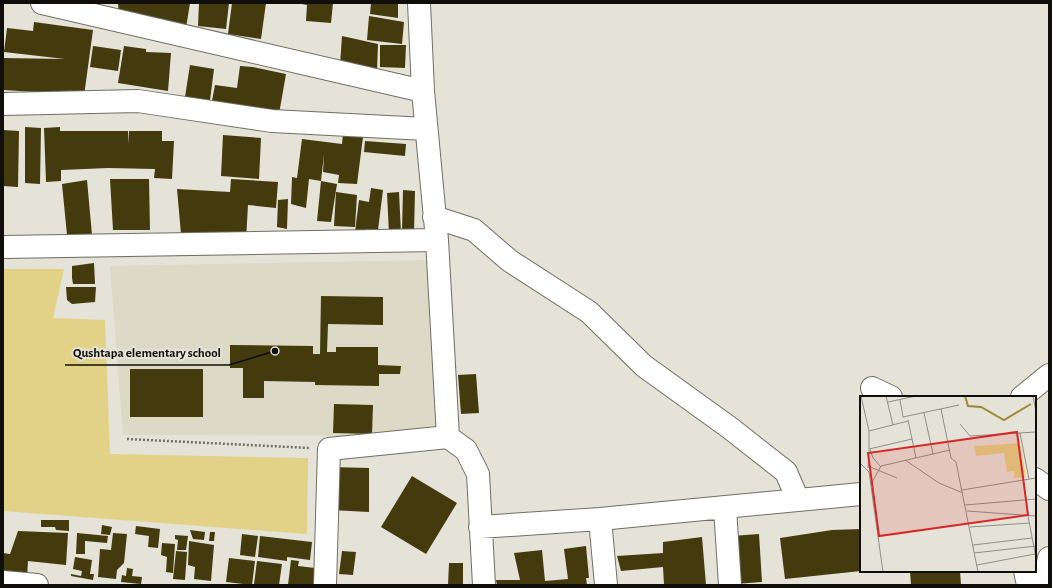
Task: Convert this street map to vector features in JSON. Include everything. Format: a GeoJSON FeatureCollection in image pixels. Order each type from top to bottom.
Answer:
{"type":"FeatureCollection","features":[{"type":"Feature","properties":{"kind":"street"},"geometry":{"type":"LineString","coordinates":[[42,3],[422,91]]}},
{"type":"Feature","properties":{"kind":"street"},"geometry":{"type":"LineString","coordinates":[[419,3],[422,91],[437,240],[448,437]]}},
{"type":"Feature","properties":{"kind":"street"},"geometry":{"type":"LineString","coordinates":[[3,104],[138,102],[272,121],[426,129]]}},
{"type":"Feature","properties":{"kind":"street"},"geometry":{"type":"LineString","coordinates":[[434,217],[474,230],[510,261],[589,312],[644,366],[730,428],[786,472],[798,500]]}},
{"type":"Feature","properties":{"kind":"street"},"geometry":{"type":"LineString","coordinates":[[3,247],[437,240]]}},
{"type":"Feature","properties":{"kind":"street"},"geometry":{"type":"LineString","coordinates":[[1023,396],[1049,375]]}},
{"type":"Feature","properties":{"kind":"street"},"geometry":{"type":"LineString","coordinates":[[325,585],[329,449],[448,437],[466,450],[478,474],[484,585]]}},
{"type":"Feature","properties":{"kind":"street"},"geometry":{"type":"LineString","coordinates":[[1036,480],[1049,489]]}},
{"type":"Feature","properties":{"kind":"street"},"geometry":{"type":"LineString","coordinates":[[480,527],[600,519],[860,494]]}},
{"type":"Feature","properties":{"kind":"street"},"geometry":{"type":"LineString","coordinates":[[725,508],[730,585]]}},
{"type":"Feature","properties":{"kind":"street"},"geometry":{"type":"LineString","coordinates":[[600,519],[606,585]]}},
{"type":"Feature","properties":{"kind":"street"},"geometry":{"type":"LineString","coordinates":[[1043,585],[1049,558]]}},
{"type":"Feature","properties":{"kind":"street"},"geometry":{"type":"LineString","coordinates":[[1026,572],[1028,585]]}},
{"type":"Feature","properties":{"kind":"street"},"geometry":{"type":"LineString","coordinates":[[3,582],[37,585]]}},
{"type":"Feature","properties":{"kind":"path"},"geometry":{"type":"LineString","coordinates":[[127,439],[329,449]]}},
{"type":"Feature","properties":{"kind":"shaded area"},"geometry":{"type":"Polygon","coordinates":[[[429,260],[438,436],[123,435],[110,266],[429,260]]]}},
{"type":"Feature","properties":{"kind":"shaded area"},"geometry":{"type":"Polygon","coordinates":[[[3,269],[64,269],[53,318],[105,320],[110,454],[308,458],[307,534],[3,511],[3,269]]]}},
{"type":"Feature","properties":{"kind":"building"},"geometry":{"type":"Polygon","coordinates":[[[118,3],[190,3],[186,28],[119,17],[118,3]]]}},
{"type":"Feature","properties":{"kind":"building"},"geometry":{"type":"Polygon","coordinates":[[[199,3],[229,3],[226,29],[198,26],[199,3]]]}},
{"type":"Feature","properties":{"kind":"building"},"geometry":{"type":"Polygon","coordinates":[[[232,3],[266,3],[261,39],[228,34],[232,3]]]}},
{"type":"Feature","properties":{"kind":"building"},"geometry":{"type":"Polygon","coordinates":[[[297,3],[333,3],[331,23],[306,21],[307,5],[297,3]]]}},
{"type":"Feature","properties":{"kind":"building"},"geometry":{"type":"Polygon","coordinates":[[[371,3],[398,3],[398,18],[370,14],[371,3]]]}},
{"type":"Feature","properties":{"kind":"building"},"geometry":{"type":"Polygon","coordinates":[[[369,16],[404,22],[402,44],[367,40],[369,16]]]}},
{"type":"Feature","properties":{"kind":"building"},"geometry":{"type":"Polygon","coordinates":[[[34,22],[93,30],[84,96],[71,95],[71,89],[70,94],[3,90],[3,58],[65,59],[4,52],[7,28],[33,31],[34,22]]]}},
{"type":"Feature","properties":{"kind":"building"},"geometry":{"type":"Polygon","coordinates":[[[342,36],[378,44],[377,71],[340,65],[342,36]]]}},
{"type":"Feature","properties":{"kind":"building"},"geometry":{"type":"Polygon","coordinates":[[[380,45],[406,45],[405,68],[380,67],[380,45]]]}},
{"type":"Feature","properties":{"kind":"building"},"geometry":{"type":"Polygon","coordinates":[[[93,46],[121,50],[118,71],[90,67],[93,46]]]}},
{"type":"Feature","properties":{"kind":"building"},"geometry":{"type":"Polygon","coordinates":[[[124,46],[146,49],[146,52],[171,53],[168,91],[118,83],[124,46]]]}},
{"type":"Feature","properties":{"kind":"building"},"geometry":{"type":"Polygon","coordinates":[[[190,65],[214,69],[210,100],[185,97],[190,65]]]}},
{"type":"Feature","properties":{"kind":"building"},"geometry":{"type":"Polygon","coordinates":[[[240,66],[253,67],[286,74],[279,114],[212,101],[215,85],[237,88],[240,66]]]}},
{"type":"Feature","properties":{"kind":"building"},"geometry":{"type":"Polygon","coordinates":[[[25,127],[41,128],[40,184],[25,183],[25,127]]]}},
{"type":"Feature","properties":{"kind":"building"},"geometry":{"type":"Polygon","coordinates":[[[60,127],[60,131],[128,131],[128,144],[129,131],[162,131],[162,141],[174,141],[172,179],[154,178],[155,169],[108,168],[61,170],[61,181],[46,182],[44,128],[60,127]]]}},
{"type":"Feature","properties":{"kind":"building"},"geometry":{"type":"Polygon","coordinates":[[[3,130],[19,131],[18,187],[3,186],[3,130]]]}},
{"type":"Feature","properties":{"kind":"building"},"geometry":{"type":"Polygon","coordinates":[[[343,133],[363,137],[357,184],[338,183],[339,175],[323,172],[324,154],[321,181],[309,179],[306,208],[291,204],[292,177],[297,178],[302,139],[342,144],[343,133]]]}},
{"type":"Feature","properties":{"kind":"building"},"geometry":{"type":"Polygon","coordinates":[[[223,135],[261,138],[259,179],[221,176],[223,135]]]}},
{"type":"Feature","properties":{"kind":"building"},"geometry":{"type":"Polygon","coordinates":[[[365,141],[406,144],[405,156],[364,152],[365,141]]]}},
{"type":"Feature","properties":{"kind":"building"},"geometry":{"type":"Polygon","coordinates":[[[110,179],[149,179],[150,230],[113,230],[110,179]]]}},
{"type":"Feature","properties":{"kind":"building"},"geometry":{"type":"Polygon","coordinates":[[[231,179],[278,182],[276,208],[248,205],[246,240],[181,234],[177,189],[230,192],[231,179]]]}},
{"type":"Feature","properties":{"kind":"building"},"geometry":{"type":"Polygon","coordinates":[[[87,180],[92,235],[67,235],[62,184],[87,180]]]}},
{"type":"Feature","properties":{"kind":"building"},"geometry":{"type":"Polygon","coordinates":[[[321,181],[337,184],[331,222],[317,221],[321,181]]]}},
{"type":"Feature","properties":{"kind":"building"},"geometry":{"type":"Polygon","coordinates":[[[371,188],[383,190],[378,230],[366,229],[366,234],[355,232],[359,200],[369,202],[371,188]]]}},
{"type":"Feature","properties":{"kind":"building"},"geometry":{"type":"Polygon","coordinates":[[[403,190],[415,191],[414,232],[402,231],[403,190]]]}},
{"type":"Feature","properties":{"kind":"building"},"geometry":{"type":"Polygon","coordinates":[[[336,192],[357,195],[355,227],[334,226],[336,192]]]}},
{"type":"Feature","properties":{"kind":"building"},"geometry":{"type":"Polygon","coordinates":[[[399,192],[401,233],[389,234],[387,193],[399,192]]]}},
{"type":"Feature","properties":{"kind":"building"},"geometry":{"type":"Polygon","coordinates":[[[288,199],[287,229],[277,227],[278,200],[288,199]]]}},
{"type":"Feature","properties":{"kind":"building"},"geometry":{"type":"Polygon","coordinates":[[[94,263],[95,284],[73,284],[72,266],[94,263]]]}},
{"type":"Feature","properties":{"kind":"building"},"geometry":{"type":"Polygon","coordinates":[[[66,287],[96,287],[95,302],[72,304],[67,300],[66,287]]]}},
{"type":"Feature","properties":{"kind":"building"},"geometry":{"type":"Polygon","coordinates":[[[321,296],[383,297],[383,325],[328,324],[327,352],[336,352],[336,347],[378,347],[378,365],[401,366],[400,374],[379,374],[379,386],[315,385],[315,382],[264,381],[264,398],[243,398],[243,368],[230,368],[230,345],[313,346],[313,354],[320,354],[321,296]]]}},
{"type":"Feature","properties":{"kind":"building"},"geometry":{"type":"Polygon","coordinates":[[[130,369],[203,369],[203,417],[130,417],[130,369]]]}},
{"type":"Feature","properties":{"kind":"building"},"geometry":{"type":"Polygon","coordinates":[[[476,374],[479,413],[461,414],[458,375],[476,374]]]}},
{"type":"Feature","properties":{"kind":"building"},"geometry":{"type":"Polygon","coordinates":[[[334,404],[373,405],[372,434],[333,433],[334,404]]]}},
{"type":"Feature","properties":{"kind":"building"},"geometry":{"type":"Polygon","coordinates":[[[331,467],[369,468],[369,512],[331,510],[331,467]]]}},
{"type":"Feature","properties":{"kind":"building"},"geometry":{"type":"Polygon","coordinates":[[[412,476],[457,503],[426,554],[381,527],[412,476]]]}},
{"type":"Feature","properties":{"kind":"building"},"geometry":{"type":"Polygon","coordinates":[[[41,520],[69,520],[69,531],[56,530],[55,527],[41,527],[41,520]]]}},
{"type":"Feature","properties":{"kind":"building"},"geometry":{"type":"Polygon","coordinates":[[[102,525],[112,527],[110,535],[101,534],[102,525]]]}},
{"type":"Feature","properties":{"kind":"building"},"geometry":{"type":"Polygon","coordinates":[[[136,526],[160,529],[158,548],[148,547],[149,536],[135,534],[136,526]]]}},
{"type":"Feature","properties":{"kind":"building"},"geometry":{"type":"Polygon","coordinates":[[[860,529],[860,571],[785,579],[780,538],[832,530],[860,529]]]}},
{"type":"Feature","properties":{"kind":"building"},"geometry":{"type":"Polygon","coordinates":[[[190,530],[205,532],[204,540],[193,539],[190,530]]]}},
{"type":"Feature","properties":{"kind":"building"},"geometry":{"type":"Polygon","coordinates":[[[18,531],[68,533],[66,565],[28,561],[27,578],[3,574],[3,553],[10,554],[18,531]]]}},
{"type":"Feature","properties":{"kind":"building"},"geometry":{"type":"Polygon","coordinates":[[[210,532],[215,532],[214,541],[209,541],[210,532]]]}},
{"type":"Feature","properties":{"kind":"building"},"geometry":{"type":"Polygon","coordinates":[[[77,533],[108,536],[107,543],[85,541],[85,554],[76,554],[77,533]]]}},
{"type":"Feature","properties":{"kind":"building"},"geometry":{"type":"Polygon","coordinates":[[[113,533],[127,534],[124,563],[117,570],[116,579],[98,577],[100,549],[111,550],[113,533]]]}},
{"type":"Feature","properties":{"kind":"building"},"geometry":{"type":"Polygon","coordinates":[[[242,534],[258,536],[255,557],[240,555],[242,534]]]}},
{"type":"Feature","properties":{"kind":"building"},"geometry":{"type":"Polygon","coordinates":[[[759,534],[762,582],[735,584],[732,536],[759,534]]]}},
{"type":"Feature","properties":{"kind":"building"},"geometry":{"type":"Polygon","coordinates":[[[175,535],[188,536],[186,550],[177,550],[178,540],[175,539],[175,535]]]}},
{"type":"Feature","properties":{"kind":"building"},"geometry":{"type":"Polygon","coordinates":[[[260,536],[312,542],[310,560],[287,557],[287,561],[258,557],[260,536]]]}},
{"type":"Feature","properties":{"kind":"building"},"geometry":{"type":"Polygon","coordinates":[[[702,537],[706,585],[664,585],[663,567],[621,571],[617,556],[663,553],[663,542],[702,537]]]}},
{"type":"Feature","properties":{"kind":"building"},"geometry":{"type":"Polygon","coordinates":[[[189,541],[214,545],[211,581],[194,579],[195,567],[188,565],[189,541]]]}},
{"type":"Feature","properties":{"kind":"building"},"geometry":{"type":"Polygon","coordinates":[[[162,543],[175,544],[173,573],[166,572],[167,557],[161,555],[162,543]]]}},
{"type":"Feature","properties":{"kind":"building"},"geometry":{"type":"Polygon","coordinates":[[[586,546],[589,578],[586,578],[587,585],[497,585],[496,580],[520,580],[514,553],[542,550],[545,581],[568,579],[564,549],[586,546]]]}},
{"type":"Feature","properties":{"kind":"building"},"geometry":{"type":"Polygon","coordinates":[[[176,551],[187,552],[185,580],[173,579],[176,551]]]}},
{"type":"Feature","properties":{"kind":"building"},"geometry":{"type":"Polygon","coordinates":[[[342,551],[356,552],[353,575],[339,574],[342,551]]]}},
{"type":"Feature","properties":{"kind":"building"},"geometry":{"type":"Polygon","coordinates":[[[75,557],[92,560],[90,574],[94,574],[93,580],[71,576],[71,574],[81,576],[82,571],[73,569],[75,557]]]}},
{"type":"Feature","properties":{"kind":"building"},"geometry":{"type":"Polygon","coordinates":[[[229,558],[255,561],[252,585],[226,582],[229,558]]]}},
{"type":"Feature","properties":{"kind":"building"},"geometry":{"type":"Polygon","coordinates":[[[291,560],[299,561],[298,566],[315,568],[313,585],[288,585],[291,560]]]}},
{"type":"Feature","properties":{"kind":"building"},"geometry":{"type":"Polygon","coordinates":[[[257,561],[282,564],[279,585],[254,584],[257,561]]]}},
{"type":"Feature","properties":{"kind":"building"},"geometry":{"type":"Polygon","coordinates":[[[449,563],[463,563],[463,585],[448,585],[449,563]]]}},
{"type":"Feature","properties":{"kind":"building"},"geometry":{"type":"Polygon","coordinates":[[[127,568],[133,569],[132,576],[142,577],[141,584],[121,582],[122,575],[126,576],[127,568]]]}},
{"type":"Feature","properties":{"kind":"building"},"geometry":{"type":"Polygon","coordinates":[[[910,572],[960,572],[961,585],[911,585],[910,572]]]}},
{"type":"Feature","properties":{"kind":"place","name":"Qushtapa elementary school"},"geometry":{"type":"Point","coordinates":[275,351]}}]}
